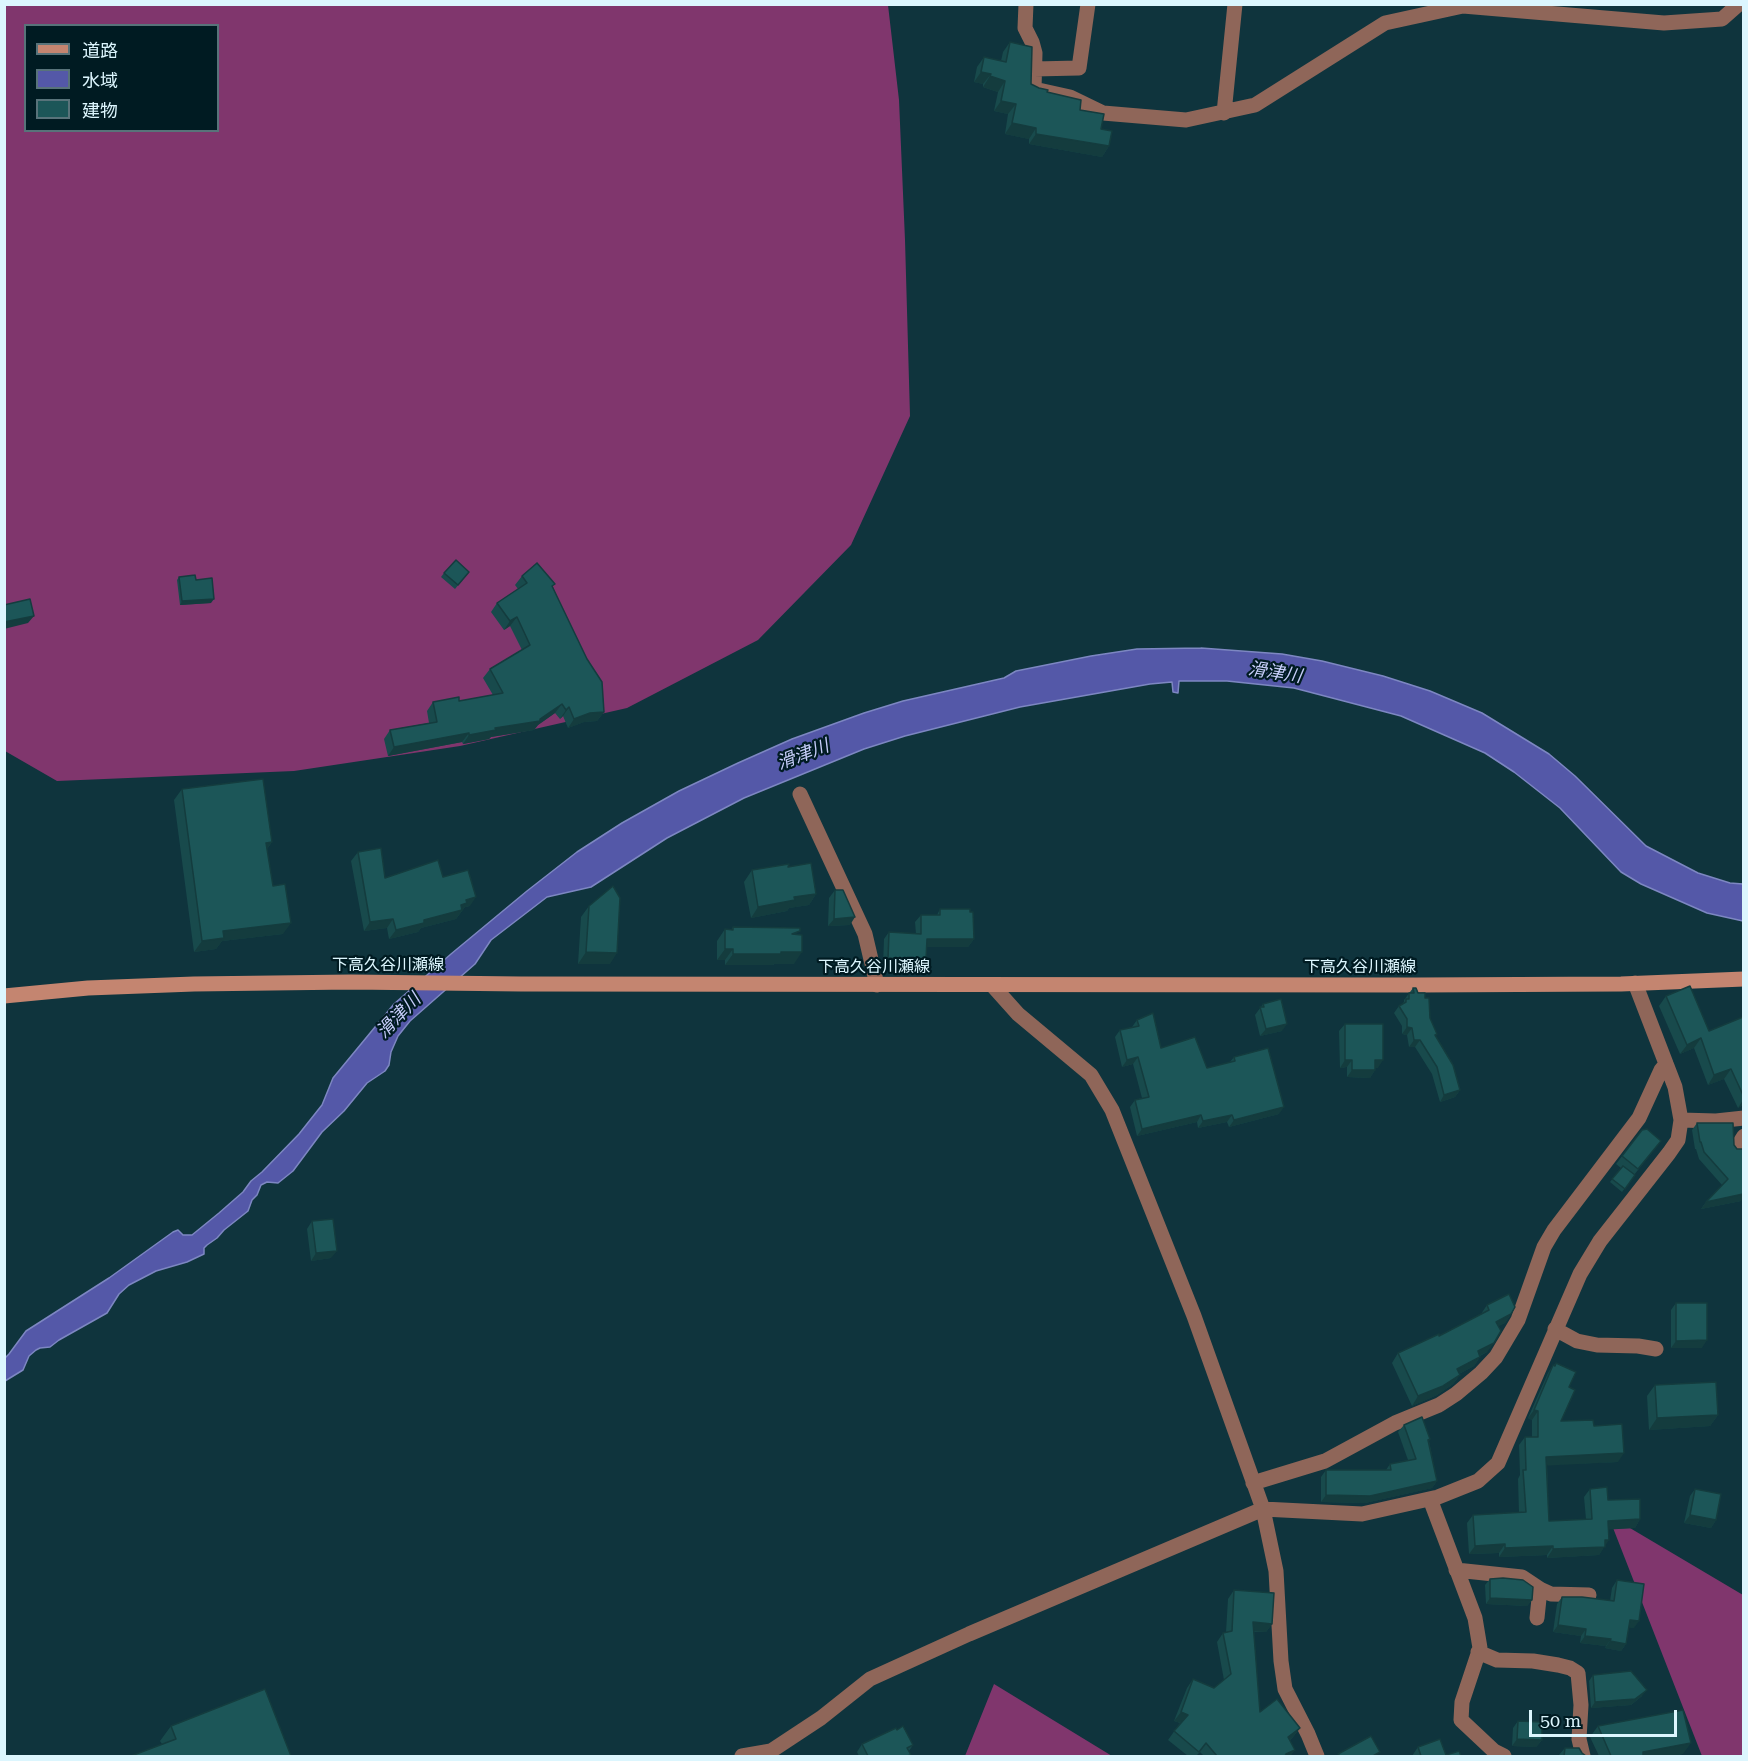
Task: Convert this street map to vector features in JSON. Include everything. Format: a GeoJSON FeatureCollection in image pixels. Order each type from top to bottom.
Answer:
{"type":"FeatureCollection","features":[{"type":"Feature","properties":{"kind":"main road","name":"下高久谷川瀬線"},"geometry":{"type":"LineString","coordinates":[[4,996],[88,988],[182,984],[351,982],[1417,985],[1635,983],[1743,979]]}},
{"type":"Feature","properties":{"kind":"street"},"geometry":{"type":"LineString","coordinates":[[1026,4],[1025,28],[1035,53],[1034,89],[1070,97],[1103,113],[1186,120],[1255,105],[1385,23],[1462,6],[1593,11],[1664,23],[1722,19],[1739,4]]}},
{"type":"Feature","properties":{"kind":"street"},"geometry":{"type":"LineString","coordinates":[[1034,69],[1079,68],[1088,4]]}},
{"type":"Feature","properties":{"kind":"street"},"geometry":{"type":"LineString","coordinates":[[1224,113],[1235,4]]}},
{"type":"Feature","properties":{"kind":"street"},"geometry":{"type":"LineString","coordinates":[[800,794],[865,934],[877,985]]}},
{"type":"Feature","properties":{"kind":"street"},"geometry":{"type":"LineString","coordinates":[[742,1756],[771,1751],[821,1718],[870,1679],[969,1634],[1263,1509],[1362,1514],[1438,1497],[1478,1481],[1498,1463],[1580,1274],[1600,1241],[1678,1140],[1682,1120],[1675,1087],[1635,983]]}},
{"type":"Feature","properties":{"kind":"street"},"geometry":{"type":"LineString","coordinates":[[992,985],[1018,1014],[1091,1075],[1112,1110],[1194,1316],[1263,1509],[1276,1571],[1281,1661],[1285,1689],[1317,1756]]}},
{"type":"Feature","properties":{"kind":"street"},"geometry":{"type":"LineString","coordinates":[[1253,1483],[1325,1461],[1395,1423],[1439,1404],[1456,1394],[1481,1373],[1496,1357],[1518,1320],[1544,1247],[1554,1230],[1639,1118],[1666,1064]]}},
{"type":"Feature","properties":{"kind":"street"},"geometry":{"type":"LineString","coordinates":[[1682,1120],[1716,1121],[1743,1118]]}},
{"type":"Feature","properties":{"kind":"street"},"geometry":{"type":"LineString","coordinates":[[1555,1329],[1577,1341],[1597,1346],[1638,1346],[1656,1349]]}},
{"type":"Feature","properties":{"kind":"street"},"geometry":{"type":"LineString","coordinates":[[1430,1499],[1474,1618],[1480,1648],[1462,1702],[1461,1720],[1496,1755]]}},
{"type":"Feature","properties":{"kind":"street"},"geometry":{"type":"LineString","coordinates":[[1456,1570],[1522,1577],[1551,1594],[1589,1595]]}},
{"type":"Feature","properties":{"kind":"street"},"geometry":{"type":"LineString","coordinates":[[1537,1618],[1540,1589]]}},
{"type":"Feature","properties":{"kind":"street"},"geometry":{"type":"LineString","coordinates":[[1478,1652],[1497,1660],[1533,1661],[1558,1665],[1578,1673],[1579,1739],[1582,1756]]}},
{"type":"Feature","properties":{"kind":"shaded area"},"geometry":{"type":"Polygon","coordinates":[[[5,5],[888,5],[899,100],[910,416],[851,545],[758,640],[627,708],[460,746],[294,771],[57,781],[5,751],[5,5]]]}},
{"type":"Feature","properties":{"kind":"shaded area"},"geometry":{"type":"Polygon","coordinates":[[[1608,1515],[1743,1595],[1743,1756],[1702,1756],[1608,1515]]]}},
{"type":"Feature","properties":{"kind":"shaded area"},"geometry":{"type":"Polygon","coordinates":[[[994,1684],[1112,1756],[965,1756],[994,1684]]]}},
{"type":"Feature","properties":{"kind":"water","name":"滑津川"},"geometry":{"type":"Polygon","coordinates":[[[1201,648],[1282,654],[1322,661],[1383,676],[1430,691],[1482,713],[1549,754],[1575,776],[1646,846],[1698,873],[1730,883],[1743,884],[1743,921],[1707,913],[1641,884],[1621,872],[1560,808],[1514,772],[1485,753],[1401,716],[1294,688],[1227,681],[1179,681],[1178,693],[1173,692],[1172,682],[1150,684],[1020,707],[905,736],[864,749],[744,798],[667,838],[591,887],[547,897],[491,940],[475,964],[410,1021],[398,1036],[385,1071],[367,1083],[344,1111],[322,1132],[293,1171],[278,1183],[267,1182],[261,1185],[248,1211],[207,1245],[204,1248],[204,1254],[187,1262],[156,1271],[129,1285],[119,1294],[107,1313],[50,1347],[36,1350],[29,1356],[23,1370],[5,1381],[5,1358],[26,1331],[109,1278],[173,1232],[178,1230],[183,1235],[192,1235],[219,1213],[243,1192],[251,1181],[299,1134],[322,1105],[333,1078],[394,1004],[527,891],[577,852],[622,823],[679,791],[792,739],[903,701],[1004,678],[1016,671],[1091,656],[1137,649],[1201,648]]]}},
{"type":"Feature","properties":{"kind":"building"},"geometry":{"type":"Polygon","coordinates":[[[1010,42],[1032,47],[1031,84],[1048,90],[1047,92],[1081,100],[1080,110],[1104,114],[1101,129],[1112,131],[1109,146],[1036,134],[1036,128],[1012,123],[1016,104],[1001,101],[1005,81],[981,72],[984,57],[1006,62],[1010,42]]]}},
{"type":"Feature","properties":{"kind":"building"},"geometry":{"type":"Polygon","coordinates":[[[456,560],[469,572],[458,585],[444,573],[456,560]]]}},
{"type":"Feature","properties":{"kind":"building"},"geometry":{"type":"Polygon","coordinates":[[[537,563],[555,584],[552,586],[587,659],[602,682],[604,712],[590,713],[574,719],[569,707],[566,710],[562,704],[540,721],[394,747],[390,730],[437,722],[433,702],[459,697],[459,701],[503,693],[490,669],[530,645],[517,617],[510,621],[497,603],[527,583],[522,576],[537,563]]]}},
{"type":"Feature","properties":{"kind":"building"},"geometry":{"type":"Polygon","coordinates":[[[195,575],[196,580],[212,578],[214,599],[182,601],[179,577],[195,575]]]}},
{"type":"Feature","properties":{"kind":"building"},"geometry":{"type":"Polygon","coordinates":[[[30,599],[34,616],[4,622],[4,605],[30,599]]]}},
{"type":"Feature","properties":{"kind":"building"},"geometry":{"type":"Polygon","coordinates":[[[263,779],[272,842],[266,843],[273,886],[285,884],[291,923],[223,931],[224,938],[202,941],[182,789],[263,779]]]}},
{"type":"Feature","properties":{"kind":"building"},"geometry":{"type":"Polygon","coordinates":[[[381,848],[385,878],[438,860],[443,877],[468,870],[476,897],[466,900],[467,903],[461,905],[462,910],[396,930],[393,919],[370,922],[358,852],[381,848]]]}},
{"type":"Feature","properties":{"kind":"building"},"geometry":{"type":"Polygon","coordinates":[[[811,863],[816,894],[794,897],[795,900],[758,907],[752,870],[811,863]]]}},
{"type":"Feature","properties":{"kind":"building"},"geometry":{"type":"Polygon","coordinates":[[[613,886],[620,898],[617,953],[586,952],[589,906],[613,886]]]}},
{"type":"Feature","properties":{"kind":"building"},"geometry":{"type":"Polygon","coordinates":[[[835,890],[843,890],[855,917],[834,919],[835,890]]]}},
{"type":"Feature","properties":{"kind":"building"},"geometry":{"type":"Polygon","coordinates":[[[940,909],[970,909],[970,912],[973,912],[974,939],[927,939],[926,959],[888,958],[889,932],[921,934],[921,915],[940,915],[940,909]]]}},
{"type":"Feature","properties":{"kind":"building"},"geometry":{"type":"Polygon","coordinates":[[[733,927],[800,928],[800,931],[792,934],[802,935],[802,952],[733,954],[733,949],[725,949],[725,929],[733,930],[733,927]]]}},
{"type":"Feature","properties":{"kind":"building"},"geometry":{"type":"Polygon","coordinates":[[[1690,986],[1709,1031],[1743,1017],[1743,1095],[1731,1069],[1714,1075],[1701,1038],[1687,1045],[1666,996],[1690,986]]]}},
{"type":"Feature","properties":{"kind":"building"},"geometry":{"type":"Polygon","coordinates":[[[1413,988],[1416,988],[1418,993],[1425,993],[1425,998],[1429,998],[1430,1018],[1437,1034],[1435,1035],[1453,1065],[1460,1090],[1444,1095],[1437,1067],[1420,1040],[1414,1040],[1412,1028],[1407,1027],[1407,1019],[1399,1006],[1409,999],[1409,993],[1414,993],[1413,988]]]}},
{"type":"Feature","properties":{"kind":"building"},"geometry":{"type":"Polygon","coordinates":[[[1281,999],[1287,1024],[1266,1029],[1260,1007],[1281,999]]]}},
{"type":"Feature","properties":{"kind":"building"},"geometry":{"type":"Polygon","coordinates":[[[1153,1013],[1161,1048],[1195,1037],[1207,1068],[1235,1061],[1234,1057],[1268,1048],[1284,1107],[1234,1120],[1232,1115],[1203,1121],[1201,1115],[1142,1129],[1135,1100],[1149,1097],[1138,1057],[1127,1060],[1120,1030],[1139,1026],[1137,1020],[1153,1013]]]}},
{"type":"Feature","properties":{"kind":"building"},"geometry":{"type":"Polygon","coordinates":[[[1345,1024],[1383,1024],[1383,1060],[1375,1060],[1375,1070],[1352,1070],[1352,1060],[1345,1060],[1345,1024]]]}},
{"type":"Feature","properties":{"kind":"building"},"geometry":{"type":"Polygon","coordinates":[[[1697,1123],[1733,1123],[1734,1145],[1737,1149],[1743,1149],[1743,1194],[1706,1202],[1728,1179],[1704,1152],[1697,1123]]]}},
{"type":"Feature","properties":{"kind":"building"},"geometry":{"type":"Polygon","coordinates":[[[1647,1129],[1661,1141],[1638,1169],[1622,1156],[1642,1130],[1647,1129]]]}},
{"type":"Feature","properties":{"kind":"building"},"geometry":{"type":"Polygon","coordinates":[[[1623,1166],[1635,1175],[1625,1189],[1612,1179],[1623,1166]]]}},
{"type":"Feature","properties":{"kind":"building"},"geometry":{"type":"Polygon","coordinates":[[[333,1219],[337,1251],[316,1253],[312,1221],[333,1219]]]}},
{"type":"Feature","properties":{"kind":"building"},"geometry":{"type":"Polygon","coordinates":[[[1509,1294],[1515,1307],[1511,1314],[1496,1322],[1501,1331],[1494,1343],[1478,1351],[1480,1357],[1457,1369],[1460,1375],[1443,1386],[1418,1396],[1398,1353],[1439,1334],[1439,1336],[1489,1310],[1487,1305],[1509,1294]]]}},
{"type":"Feature","properties":{"kind":"building"},"geometry":{"type":"Polygon","coordinates":[[[1676,1303],[1707,1303],[1707,1340],[1676,1341],[1676,1303]]]}},
{"type":"Feature","properties":{"kind":"building"},"geometry":{"type":"Polygon","coordinates":[[[1556,1363],[1576,1372],[1569,1387],[1575,1390],[1561,1421],[1593,1420],[1594,1426],[1622,1424],[1624,1453],[1546,1457],[1549,1521],[1592,1519],[1590,1489],[1607,1487],[1608,1500],[1640,1499],[1640,1519],[1608,1521],[1609,1540],[1605,1540],[1605,1547],[1553,1549],[1553,1546],[1505,1548],[1505,1544],[1475,1546],[1473,1515],[1526,1512],[1523,1470],[1526,1470],[1525,1437],[1538,1437],[1538,1411],[1534,1410],[1553,1365],[1555,1366],[1556,1363]]]}},
{"type":"Feature","properties":{"kind":"building"},"geometry":{"type":"Polygon","coordinates":[[[1716,1382],[1718,1415],[1657,1418],[1655,1385],[1716,1382]]]}},
{"type":"Feature","properties":{"kind":"building"},"geometry":{"type":"Polygon","coordinates":[[[1422,1417],[1430,1439],[1428,1440],[1437,1481],[1370,1496],[1326,1495],[1326,1470],[1391,1470],[1390,1464],[1416,1459],[1404,1425],[1422,1417]]]}},
{"type":"Feature","properties":{"kind":"building"},"geometry":{"type":"Polygon","coordinates":[[[1695,1489],[1721,1494],[1716,1520],[1690,1515],[1695,1489]]]}},
{"type":"Feature","properties":{"kind":"building"},"geometry":{"type":"Polygon","coordinates":[[[1490,1579],[1523,1580],[1533,1587],[1532,1600],[1490,1598],[1490,1579]]]}},
{"type":"Feature","properties":{"kind":"building"},"geometry":{"type":"Polygon","coordinates":[[[1617,1580],[1644,1584],[1639,1621],[1630,1620],[1626,1644],[1610,1641],[1611,1639],[1585,1636],[1586,1629],[1558,1625],[1562,1597],[1614,1601],[1617,1580]]]}},
{"type":"Feature","properties":{"kind":"building"},"geometry":{"type":"Polygon","coordinates":[[[1234,1590],[1274,1593],[1272,1624],[1253,1622],[1260,1712],[1277,1699],[1300,1728],[1288,1737],[1295,1750],[1284,1756],[1217,1756],[1206,1743],[1199,1752],[1174,1731],[1188,1715],[1181,1712],[1193,1679],[1214,1688],[1231,1674],[1223,1633],[1232,1631],[1234,1590]]]}},
{"type":"Feature","properties":{"kind":"building"},"geometry":{"type":"Polygon","coordinates":[[[1631,1671],[1647,1690],[1635,1699],[1595,1702],[1593,1675],[1631,1671]]]}},
{"type":"Feature","properties":{"kind":"building"},"geometry":{"type":"Polygon","coordinates":[[[265,1689],[291,1756],[131,1756],[176,1739],[171,1726],[265,1689]]]}},
{"type":"Feature","properties":{"kind":"building"},"geometry":{"type":"Polygon","coordinates":[[[1683,1710],[1691,1743],[1643,1752],[1643,1756],[1611,1756],[1598,1726],[1683,1710]]]}},
{"type":"Feature","properties":{"kind":"building"},"geometry":{"type":"Polygon","coordinates":[[[1518,1721],[1542,1722],[1542,1740],[1517,1739],[1518,1721]]]}},
{"type":"Feature","properties":{"kind":"building"},"geometry":{"type":"Polygon","coordinates":[[[903,1726],[913,1745],[907,1748],[911,1755],[868,1756],[862,1744],[903,1726]]]}},
{"type":"Feature","properties":{"kind":"building"},"geometry":{"type":"Polygon","coordinates":[[[1371,1736],[1380,1752],[1373,1756],[1340,1756],[1338,1754],[1371,1736]]]}},
{"type":"Feature","properties":{"kind":"building"},"geometry":{"type":"Polygon","coordinates":[[[1440,1739],[1446,1755],[1459,1751],[1461,1756],[1421,1756],[1418,1747],[1440,1739]]]}},
{"type":"Feature","properties":{"kind":"building"},"geometry":{"type":"Polygon","coordinates":[[[1565,1748],[1579,1748],[1586,1756],[1564,1756],[1565,1748]]]}}]}
